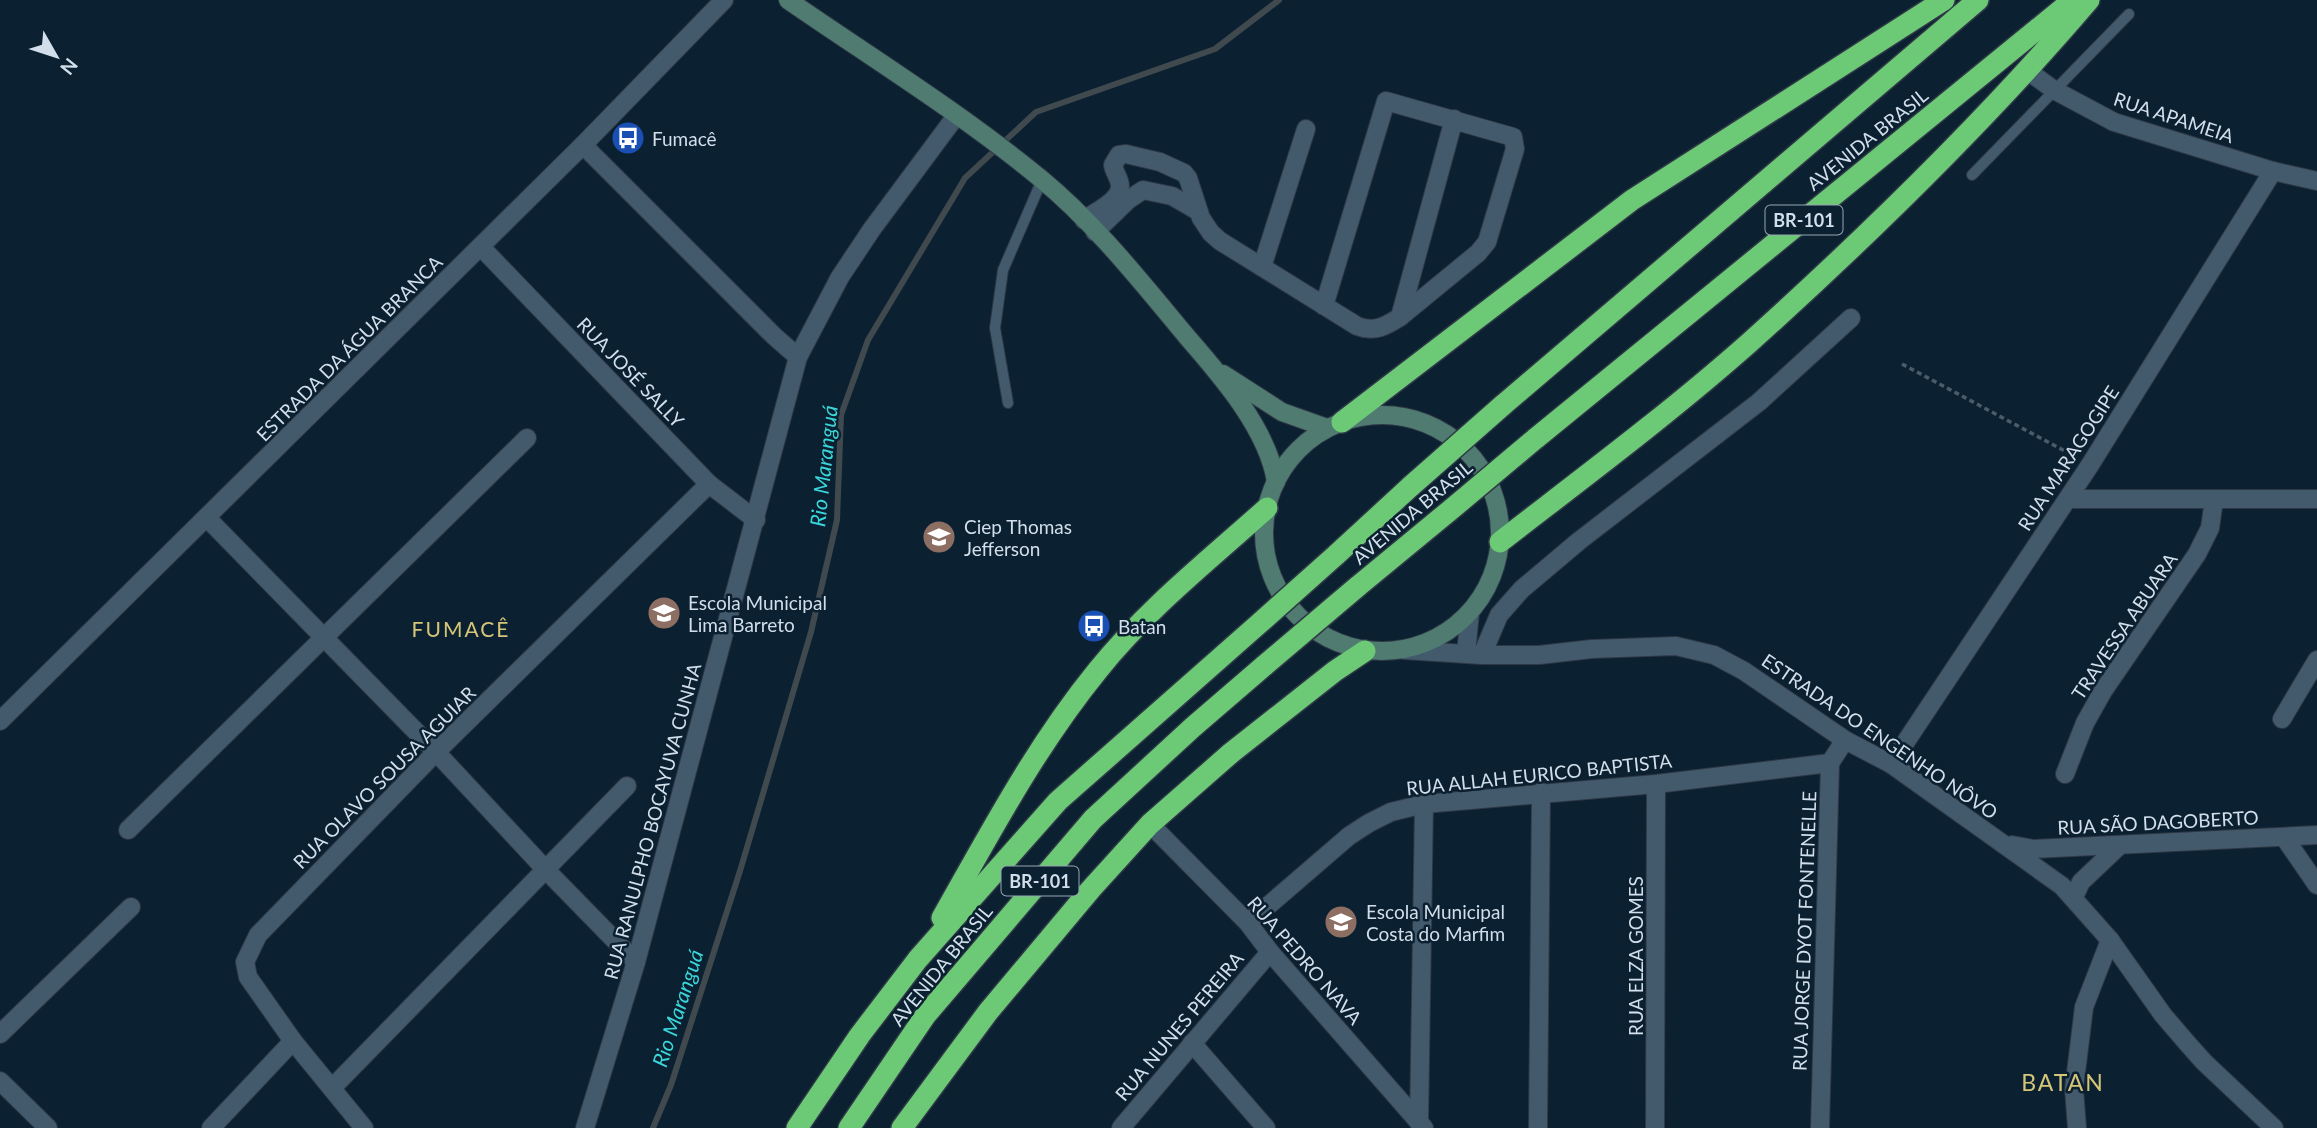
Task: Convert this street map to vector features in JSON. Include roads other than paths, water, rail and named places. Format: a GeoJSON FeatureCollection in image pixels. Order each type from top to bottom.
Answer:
{"type":"FeatureCollection","features":[{"type":"Feature","properties":{"kind":"highway"},"geometry":{"type":"LineString","coordinates":[[1335,425],[1632,200],[1944,0]]}},
{"type":"Feature","properties":{"kind":"highway","name":"AVENIDA BRASIL"},"geometry":{"type":"LineString","coordinates":[[797,1128],[860,1035],[918,959],[1058,801],[1503,405],[1978,0]]}},
{"type":"Feature","properties":{"kind":"highway","name":"AVENIDA BRASIL"},"geometry":{"type":"LineString","coordinates":[[849,1128],[925,1016],[1093,819],[1194,726],[1535,439],[2073,0]]}},
{"type":"Feature","properties":{"kind":"highway"},"geometry":{"type":"LineString","coordinates":[[1500,542],[1656,421],[1748,343],[1841,257],[2028,71],[2090,0]]}},
{"type":"Feature","properties":{"kind":"highway"},"geometry":{"type":"LineString","coordinates":[[918,959],[1016,790],[1068,709],[1099,668],[1137,625],[1266,508]]}},
{"type":"Feature","properties":{"kind":"highway"},"geometry":{"type":"LineString","coordinates":[[902,1128],[988,1012],[1150,824],[1231,753],[1335,671],[1365,651]]}},
{"type":"Feature","properties":{"kind":"main road"},"geometry":{"type":"LineString","coordinates":[[788,0],[986,137],[1042,180],[1089,226],[1212,366],[1255,428],[1270,458],[1276,482]]}},
{"type":"Feature","properties":{"kind":"main road"},"geometry":{"type":"LineString","coordinates":[[1212,366],[1282,412],[1335,425]]}},
{"type":"Feature","properties":{"kind":"main road"},"geometry":{"type":"LineString","coordinates":[[1371,415],[1400,416],[1429,424],[1454,438],[1475,459],[1491,484],[1499,513],[1500,542],[1491,580],[1470,612],[1440,637],[1404,650],[1365,651],[1328,639],[1297,616],[1275,584],[1265,547],[1266,508],[1276,482],[1289,461],[1307,442],[1335,425],[1371,415]]}},
{"type":"Feature","properties":{"kind":"street","name":"ESTRADA DA ÁGUA BRANCA"},"geometry":{"type":"LineString","coordinates":[[0,721],[481,247],[724,0]]}},
{"type":"Feature","properties":{"kind":"street","name":"RUA APAMEIA"},"geometry":{"type":"LineString","coordinates":[[2028,71],[2054,90],[2114,122],[2273,171],[2317,181]]}},
{"type":"Feature","properties":{"kind":"street"},"geometry":{"type":"LineString","coordinates":[[1089,226],[1119,192],[1120,186],[1113,165],[1119,155],[1126,154],[1160,162],[1184,173],[1188,178],[1198,211],[1211,233],[1262,267],[1324,306],[1362,329],[1386,326],[1478,253],[1487,242],[1515,149],[1513,138],[1386,101],[1324,306]]}},
{"type":"Feature","properties":{"kind":"street","name":"RUA RANULPHO BOCAYUVA CUNHA"},"geometry":{"type":"LineString","coordinates":[[585,1128],[636,962],[798,357],[840,277],[956,116]]}},
{"type":"Feature","properties":{"kind":"street"},"geometry":{"type":"LineString","coordinates":[[1400,317],[1454,119]]}},
{"type":"Feature","properties":{"kind":"street"},"geometry":{"type":"LineString","coordinates":[[1262,267],[1306,129]]}},
{"type":"Feature","properties":{"kind":"street"},"geometry":{"type":"LineString","coordinates":[[583,145],[764,327],[798,357]]}},
{"type":"Feature","properties":{"kind":"street","name":"RUA MARAGOGIPE"},"geometry":{"type":"LineString","coordinates":[[1891,764],[2090,465],[2273,171]]}},
{"type":"Feature","properties":{"kind":"street"},"geometry":{"type":"LineString","coordinates":[[1089,226],[1143,190],[1172,196],[1198,211]]}},
{"type":"Feature","properties":{"kind":"street","name":"RUA JOSÉ SALLY"},"geometry":{"type":"LineString","coordinates":[[481,247],[709,484],[755,520]]}},
{"type":"Feature","properties":{"kind":"street"},"geometry":{"type":"LineString","coordinates":[[1474,655],[1499,615],[1521,589],[1759,402],[1851,318]]}},
{"type":"Feature","properties":{"kind":"street"},"geometry":{"type":"LineString","coordinates":[[128,830],[527,438]]}},
{"type":"Feature","properties":{"kind":"street","name":"RUA OLAVO SOUSA AGUIAR"},"geometry":{"type":"LineString","coordinates":[[364,1128],[293,1041],[248,977],[245,962],[251,948],[258,935],[436,752],[709,484]]}},
{"type":"Feature","properties":{"kind":"street"},"geometry":{"type":"LineString","coordinates":[[2068,499],[2317,499]]}},
{"type":"Feature","properties":{"kind":"street","name":"TRAVESSA ABUARA"},"geometry":{"type":"LineString","coordinates":[[2065,774],[2085,723],[2104,691],[2197,554],[2210,528],[2214,500]]}},
{"type":"Feature","properties":{"kind":"street"},"geometry":{"type":"LineString","coordinates":[[207,518],[325,637],[636,962]]}},
{"type":"Feature","properties":{"kind":"street"},"geometry":{"type":"LineString","coordinates":[[1470,612],[1474,655]]}},
{"type":"Feature","properties":{"kind":"street","name":"ESTRADA DO ENGENHO NÔVO"},"geometry":{"type":"LineString","coordinates":[[1404,650],[1474,655],[1539,655],[1652,645],[1676,646],[1714,655],[1744,671],[1845,740],[1891,764],[2027,859],[2074,897],[2110,940],[2163,1016],[2274,1128]]}},
{"type":"Feature","properties":{"kind":"street"},"geometry":{"type":"LineString","coordinates":[[2282,719],[2317,660]]}},
{"type":"Feature","properties":{"kind":"street"},"geometry":{"type":"LineString","coordinates":[[1830,763],[1845,740]]}},
{"type":"Feature","properties":{"kind":"street","name":"RUA ALLAH EURICO BAPTISTA"},"geometry":{"type":"LineString","coordinates":[[1248,923],[1349,836],[1391,812],[1424,804],[1656,784],[1830,763]]}},
{"type":"Feature","properties":{"kind":"street","name":"RUA JORGE DYOT FONTENELLE"},"geometry":{"type":"LineString","coordinates":[[1820,1128],[1830,763]]}},
{"type":"Feature","properties":{"kind":"street","name":"RUA ELZA GOMES"},"geometry":{"type":"LineString","coordinates":[[1655,1128],[1656,784]]}},
{"type":"Feature","properties":{"kind":"street"},"geometry":{"type":"LineString","coordinates":[[332,1088],[547,871],[627,786]]}},
{"type":"Feature","properties":{"kind":"street"},"geometry":{"type":"LineString","coordinates":[[1538,1128],[1541,792]]}},
{"type":"Feature","properties":{"kind":"street"},"geometry":{"type":"LineString","coordinates":[[1421,1126],[1424,804]]}},
{"type":"Feature","properties":{"kind":"street","name":"RUA PEDRO NAVA"},"geometry":{"type":"LineString","coordinates":[[1150,824],[1248,923],[1421,1126]]}},
{"type":"Feature","properties":{"kind":"street","name":"RUA SÃO DAGOBERTO"},"geometry":{"type":"LineString","coordinates":[[2002,843],[2033,849],[2317,835]]}},
{"type":"Feature","properties":{"kind":"street"},"geometry":{"type":"LineString","coordinates":[[2284,836],[2317,885]]}},
{"type":"Feature","properties":{"kind":"street"},"geometry":{"type":"LineString","coordinates":[[2074,897],[2081,882],[2120,845]]}},
{"type":"Feature","properties":{"kind":"street"},"geometry":{"type":"LineString","coordinates":[[0,1034],[131,907]]}},
{"type":"Feature","properties":{"kind":"street"},"geometry":{"type":"LineString","coordinates":[[2077,1128],[2074,1089],[2084,1007],[2110,940]]}},
{"type":"Feature","properties":{"kind":"street","name":"RUA NUNES PEREIRA"},"geometry":{"type":"LineString","coordinates":[[1121,1128],[1270,952]]}},
{"type":"Feature","properties":{"kind":"street"},"geometry":{"type":"LineString","coordinates":[[211,1128],[293,1041]]}},
{"type":"Feature","properties":{"kind":"street"},"geometry":{"type":"LineString","coordinates":[[1192,1043],[1266,1128]]}},
{"type":"Feature","properties":{"kind":"street"},"geometry":{"type":"LineString","coordinates":[[0,1081],[48,1128]]}},
{"type":"Feature","properties":{"kind":"lane"},"geometry":{"type":"LineString","coordinates":[[1972,175],[2129,14]]}},
{"type":"Feature","properties":{"kind":"lane"},"geometry":{"type":"LineString","coordinates":[[1008,403],[995,328],[1003,270],[1042,180]]}},
{"type":"Feature","properties":{"kind":"waterway","name":"Rio Maranguá"},"geometry":{"type":"LineString","coordinates":[[653,1128],[671,1085],[740,871],[811,632],[837,520],[841,415],[868,340],[965,178],[1036,112],[1215,49],[1279,0]]}},
{"type":"Feature","properties":{"kind":"place","name":"Fumacê"},"geometry":{"type":"Point","coordinates":[628,138]}},
{"type":"Feature","properties":{"kind":"place","name":"Ciep Thomas Jefferson"},"geometry":{"type":"Point","coordinates":[939,537]}},
{"type":"Feature","properties":{"kind":"place","name":"Escola Municipal Lima Barreto"},"geometry":{"type":"Point","coordinates":[664,613]}},
{"type":"Feature","properties":{"kind":"place","name":"Batan"},"geometry":{"type":"Point","coordinates":[1094,626]}},
{"type":"Feature","properties":{"kind":"place","name":"Escola Municipal Costa do Marfim"},"geometry":{"type":"Point","coordinates":[1341,922]}},
{"type":"Feature","properties":{"kind":"district","name":"FUMACÊ"},"geometry":{"type":"Point","coordinates":[461,628]}},
{"type":"Feature","properties":{"kind":"district","name":"BATAN"},"geometry":{"type":"Point","coordinates":[2063,1082]}}]}
